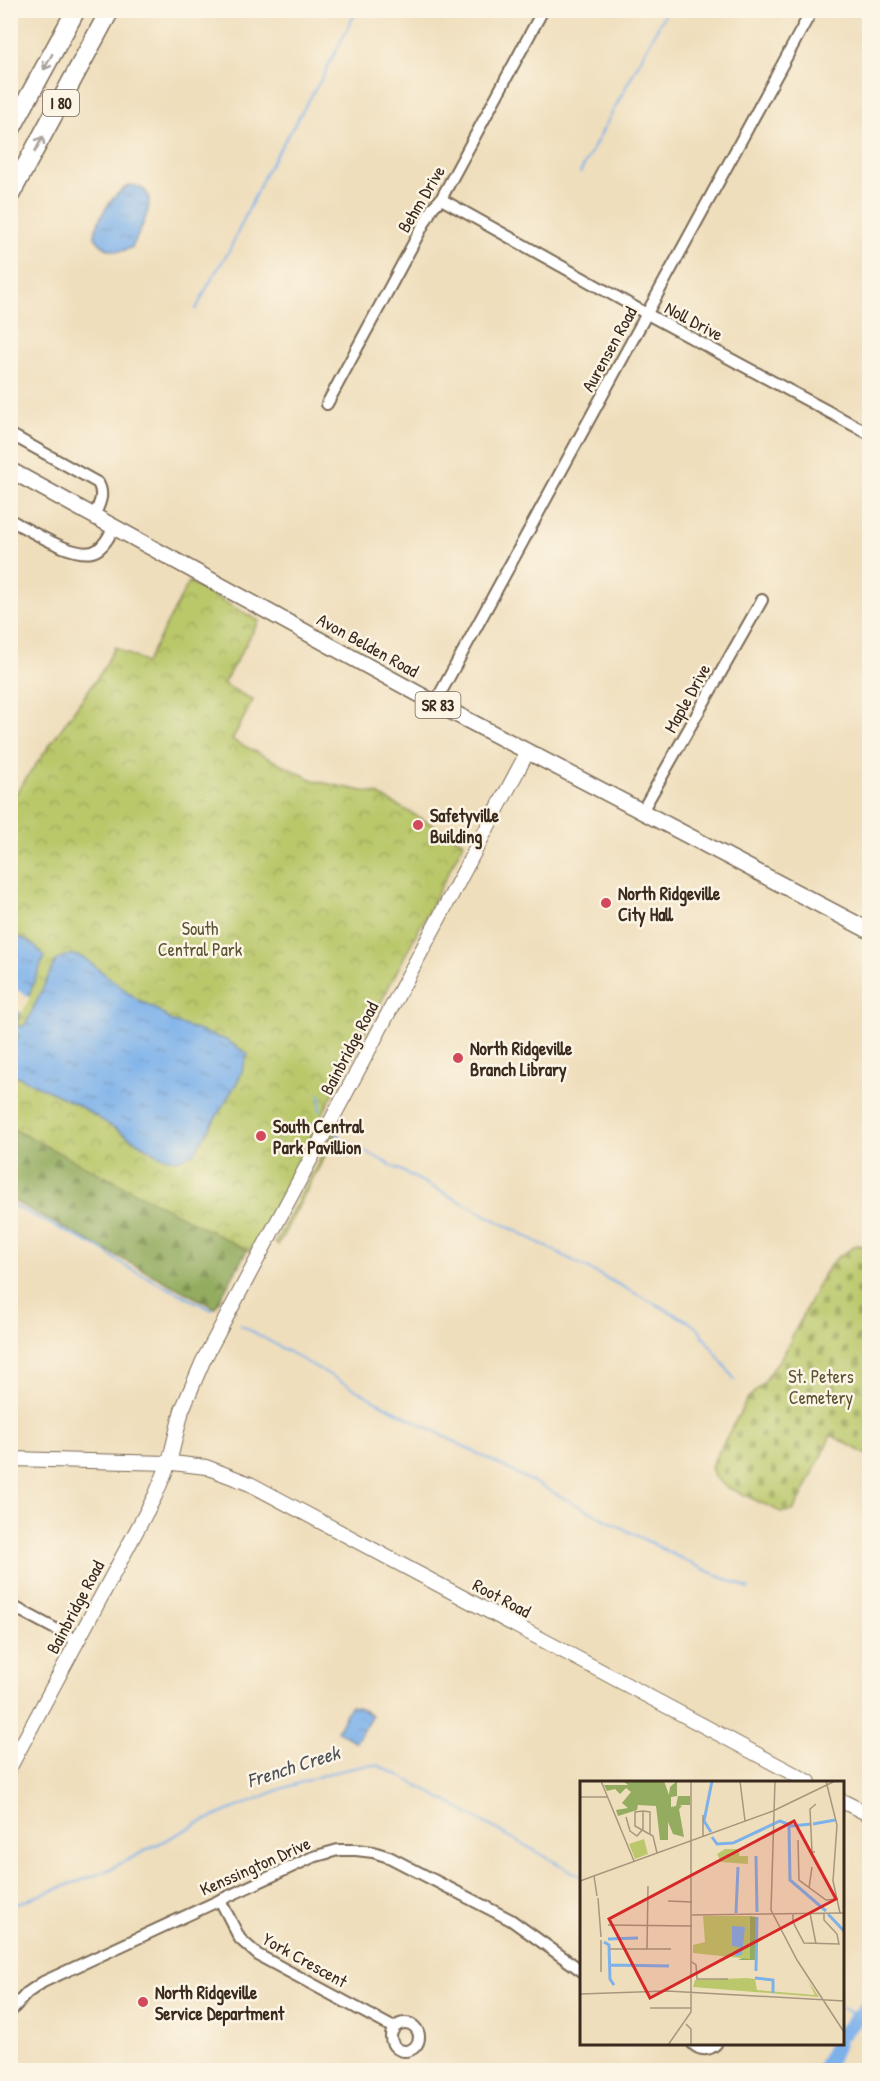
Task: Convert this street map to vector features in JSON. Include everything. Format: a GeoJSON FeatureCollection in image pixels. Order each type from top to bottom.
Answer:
{"type":"FeatureCollection","features":[{"type":"Feature","properties":{"kind":"highway","name":"I 80"},"geometry":{"type":"LineString","coordinates":[[10,131],[76,10]]}},
{"type":"Feature","properties":{"kind":"highway","name":"I 80"},"geometry":{"type":"LineString","coordinates":[[10,195],[110,10]]}},
{"type":"Feature","properties":{"kind":"main road","name":"Avon Belden Road"},"geometry":{"type":"LineString","coordinates":[[10,470],[435,704],[870,932]]}},
{"type":"Feature","properties":{"kind":"street","name":"Behm Drive"},"geometry":{"type":"LineString","coordinates":[[327,404],[433,207],[441,200],[543,10]]}},
{"type":"Feature","properties":{"kind":"street","name":"Aurensen Road"},"geometry":{"type":"LineString","coordinates":[[435,704],[812,10]]}},
{"type":"Feature","properties":{"kind":"street","name":"Noll Drive"},"geometry":{"type":"LineString","coordinates":[[441,200],[870,434]]}},
{"type":"Feature","properties":{"kind":"street"},"geometry":{"type":"LineString","coordinates":[[10,434],[98,483],[101,488],[101,499],[94,516]]}},
{"type":"Feature","properties":{"kind":"street"},"geometry":{"type":"LineString","coordinates":[[10,520],[66,548],[83,553],[100,548],[114,527]]}},
{"type":"Feature","properties":{"kind":"street","name":"Maple Drive"},"geometry":{"type":"LineString","coordinates":[[641,813],[762,600]]}},
{"type":"Feature","properties":{"kind":"street","name":"Bainbridge Road"},"geometry":{"type":"LineString","coordinates":[[10,1767],[171,1463],[182,1410],[203,1361],[527,753]]}},
{"type":"Feature","properties":{"kind":"street","name":"Root Road"},"geometry":{"type":"LineString","coordinates":[[10,1459],[171,1463],[206,1467],[250,1484],[807,1781]]}},
{"type":"Feature","properties":{"kind":"street"},"geometry":{"type":"LineString","coordinates":[[10,1605],[78,1641]]}},
{"type":"Feature","properties":{"kind":"street"},"geometry":{"type":"LineString","coordinates":[[844,1802],[870,1815]]}},
{"type":"Feature","properties":{"kind":"street","name":"Kenssington Drive"},"geometry":{"type":"LineString","coordinates":[[10,2012],[27,1993],[42,1982],[321,1854],[347,1850],[373,1852],[397,1861],[511,1920],[580,1970]]}},
{"type":"Feature","properties":{"kind":"street","name":"York Crescent"},"geometry":{"type":"LineString","coordinates":[[220,1900],[240,1939],[258,1955],[394,2028]]}},
{"type":"Feature","properties":{"kind":"street"},"geometry":{"type":"LineString","coordinates":[[695,2045],[704,2050],[714,2045]]}},
{"type":"Feature","properties":{"kind":"green space","name":"South Central Park"},"geometry":{"type":"Polygon","coordinates":[[[189,582],[259,621],[223,684],[253,700],[232,740],[315,781],[377,794],[464,842],[251,1252],[11,1128],[11,800],[102,671],[115,647],[146,663],[189,582]]]}},
{"type":"Feature","properties":{"kind":"green space"},"geometry":{"type":"Polygon","coordinates":[[[10,1092],[253,1239],[215,1308],[11,1200],[10,1092]]]}},
{"type":"Feature","properties":{"kind":"green space"},"geometry":{"type":"Polygon","coordinates":[[[335,1131],[336,1135],[278,1245],[275,1243],[335,1131]]]}},
{"type":"Feature","properties":{"kind":"green space","name":"St. Peters Cemetery"},"geometry":{"type":"Polygon","coordinates":[[[857,1245],[869,1247],[869,1456],[831,1435],[793,1511],[781,1512],[725,1486],[714,1477],[711,1466],[748,1398],[762,1385],[784,1353],[823,1275],[835,1259],[857,1245]]]}},
{"type":"Feature","properties":{"kind":"water"},"geometry":{"type":"Polygon","coordinates":[[[130,185],[141,188],[147,193],[148,210],[132,247],[121,251],[111,250],[95,237],[98,222],[112,200],[130,185]]]}},
{"type":"Feature","properties":{"kind":"water"},"geometry":{"type":"Polygon","coordinates":[[[11,936],[30,942],[44,957],[17,1025],[22,1027],[27,1022],[55,962],[65,956],[76,955],[84,958],[137,999],[159,1011],[171,1021],[226,1040],[248,1054],[239,1079],[194,1154],[177,1160],[158,1155],[76,1104],[11,1073],[11,1055],[19,1035],[11,1033],[11,936]]]}},
{"type":"Feature","properties":{"kind":"water"},"geometry":{"type":"Polygon","coordinates":[[[350,1706],[360,1708],[371,1716],[356,1742],[337,1731],[350,1706]]]}},
{"type":"Feature","properties":{"kind":"pier"},"geometry":{"type":"Polygon","coordinates":[[[13,988],[30,997],[22,1013],[11,1007],[13,988]]]}},
{"type":"Feature","properties":{"kind":"waterway"},"geometry":{"type":"LineString","coordinates":[[196,309],[229,251],[266,172],[322,78],[357,10]]}},
{"type":"Feature","properties":{"kind":"waterway"},"geometry":{"type":"LineString","coordinates":[[580,173],[667,10]]}},
{"type":"Feature","properties":{"kind":"waterway"},"geometry":{"type":"LineString","coordinates":[[318,1094],[321,1096],[320,1111]]}},
{"type":"Feature","properties":{"kind":"waterway"},"geometry":{"type":"LineString","coordinates":[[338,1130],[339,1138],[688,1321],[698,1329],[735,1380]]}},
{"type":"Feature","properties":{"kind":"waterway"},"geometry":{"type":"LineString","coordinates":[[10,1204],[101,1249],[127,1267],[212,1310]]}},
{"type":"Feature","properties":{"kind":"waterway"},"geometry":{"type":"LineString","coordinates":[[239,1324],[376,1401],[690,1563],[749,1589]]}},
{"type":"Feature","properties":{"kind":"waterway","name":"French Creek"},"geometry":{"type":"LineString","coordinates":[[10,1906],[104,1872],[199,1823],[281,1789],[330,1773],[377,1765],[580,1876]]}},
{"type":"Feature","properties":{"kind":"waterway","name":"French Creek"},"geometry":{"type":"LineString","coordinates":[[844,2032],[870,2004]]}},
{"type":"Feature","properties":{"kind":"waterway","name":"French Creek"},"geometry":{"type":"LineString","coordinates":[[844,2009],[857,2016]]}},
{"type":"Feature","properties":{"kind":"waterway","name":"French Creek"},"geometry":{"type":"LineString","coordinates":[[823,2070],[836,2045]]}},
{"type":"Feature","properties":{"kind":"place","name":"Safetyville Building"},"geometry":{"type":"Point","coordinates":[418,825]}},
{"type":"Feature","properties":{"kind":"place","name":"North Ridgeville City Hall"},"geometry":{"type":"Point","coordinates":[606,903]}},
{"type":"Feature","properties":{"kind":"place","name":"North Ridgeville Branch Library"},"geometry":{"type":"Point","coordinates":[458,1058]}},
{"type":"Feature","properties":{"kind":"place","name":"South Central Park Pavillion"},"geometry":{"type":"Point","coordinates":[261,1136]}},
{"type":"Feature","properties":{"kind":"place","name":"North Ridgeville Service Department"},"geometry":{"type":"Point","coordinates":[143,2002]}}]}
